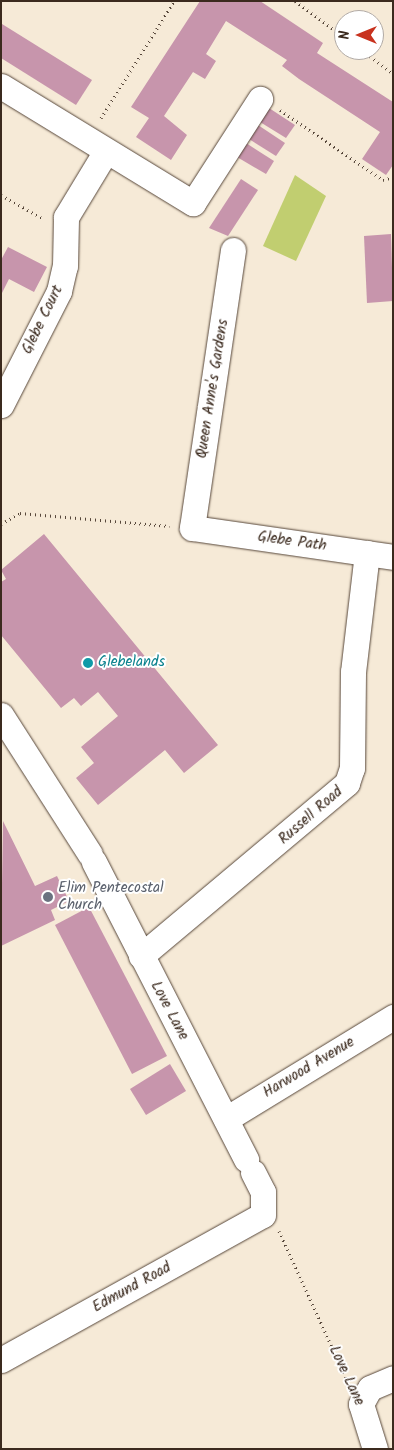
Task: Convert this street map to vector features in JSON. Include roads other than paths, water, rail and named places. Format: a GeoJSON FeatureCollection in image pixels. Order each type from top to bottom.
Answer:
{"type":"FeatureCollection","features":[{"type":"Feature","properties":{"kind":"street"},"geometry":{"type":"LineString","coordinates":[[1,86],[96,146],[193,203],[260,99]]}},
{"type":"Feature","properties":{"kind":"street","name":"Glebe Court"},"geometry":{"type":"LineString","coordinates":[[1,405],[59,291],[65,266],[63,231],[96,146]]}},
{"type":"Feature","properties":{"kind":"street","name":"Queen Anne's Gardens"},"geometry":{"type":"LineString","coordinates":[[192,528],[233,250]]}},
{"type":"Feature","properties":{"kind":"street","name":"Glebe Path"},"geometry":{"type":"LineString","coordinates":[[192,528],[393,557]]}},
{"type":"Feature","properties":{"kind":"street","name":"Russell Road"},"geometry":{"type":"LineString","coordinates":[[141,956],[348,783],[352,768],[352,672],[367,553]]}},
{"type":"Feature","properties":{"kind":"street","name":"Love Lane"},"geometry":{"type":"LineString","coordinates":[[1,715],[92,858],[263,1192],[263,1215]]}},
{"type":"Feature","properties":{"kind":"street","name":"Harwood Avenue"},"geometry":{"type":"LineString","coordinates":[[226,1119],[393,1017]]}},
{"type":"Feature","properties":{"kind":"street","name":"Edmund Road"},"geometry":{"type":"LineString","coordinates":[[1,1360],[263,1215]]}},
{"type":"Feature","properties":{"kind":"street","name":"Love Lane"},"geometry":{"type":"LineString","coordinates":[[376,1449],[362,1404],[370,1388],[393,1378]]}},
{"type":"Feature","properties":{"kind":"place","name":"Glebelands"},"geometry":{"type":"Point","coordinates":[88,663]}},
{"type":"Feature","properties":{"kind":"place","name":"Elim Pentecostal Church"},"geometry":{"type":"Point","coordinates":[48,897]}}]}
